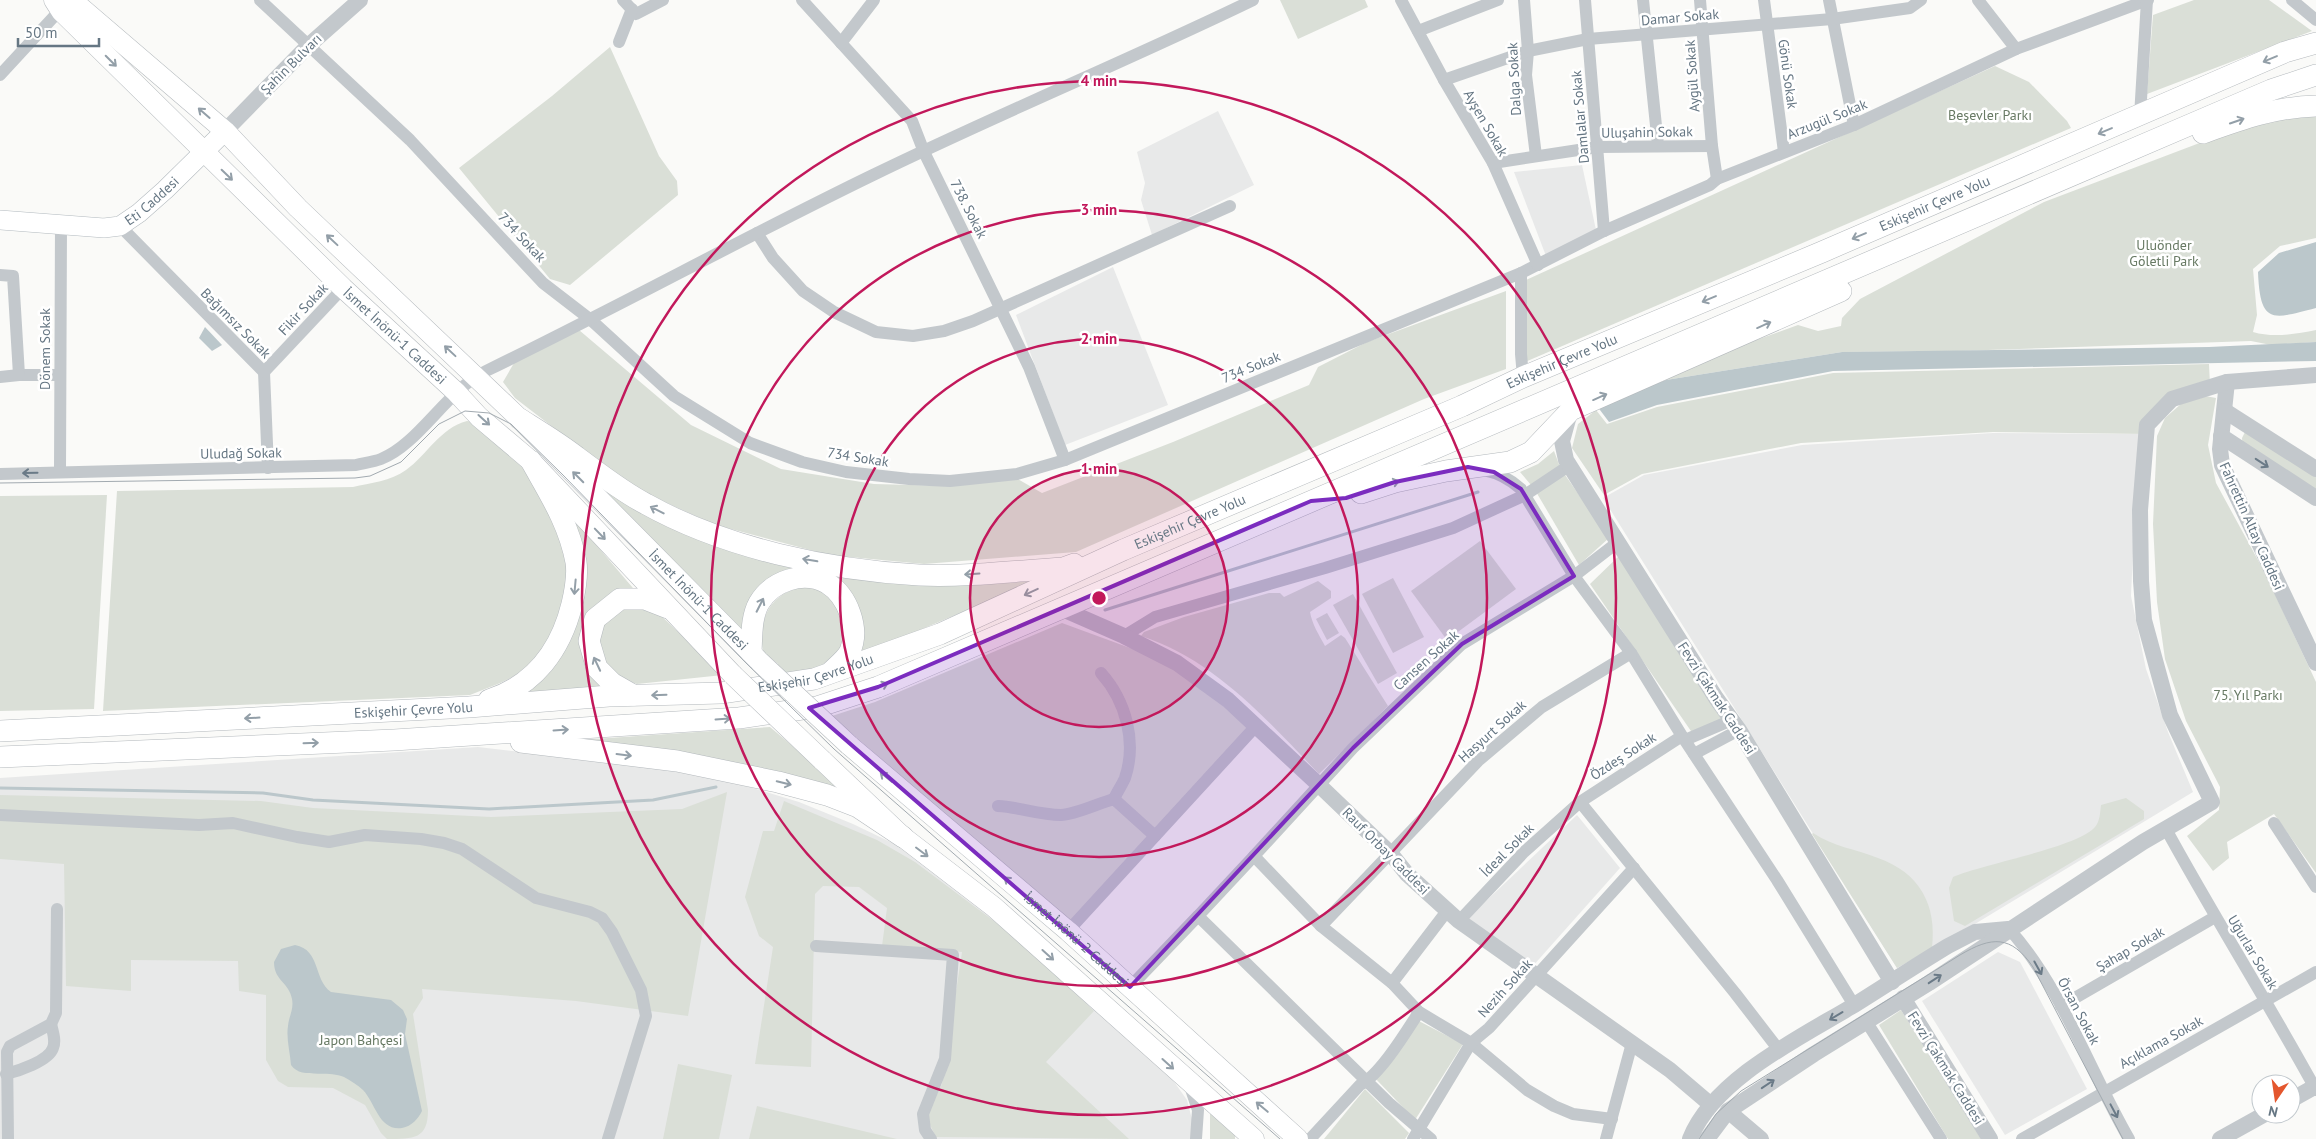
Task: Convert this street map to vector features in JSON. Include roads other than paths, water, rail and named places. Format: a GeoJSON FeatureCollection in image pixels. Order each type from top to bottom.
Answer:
{"type":"FeatureCollection","features":[{"type":"Feature","properties":{"kind":"highway","name":"Eskişehir Çevre Yolu"},"geometry":{"type":"LineString","coordinates":[[0,731],[469,707],[633,695],[721,693],[814,679],[940,634],[1123,550],[1462,406],[1523,377],[2140,116],[2285,52],[2316,43]]}},
{"type":"Feature","properties":{"kind":"highway","name":"Eskişehir Çevre Yolu"},"geometry":{"type":"LineString","coordinates":[[0,756],[471,736],[739,718],[817,707],[878,687],[1060,608],[1127,582],[2271,90],[2316,75]]}},
{"type":"Feature","properties":{"kind":"highway"},"geometry":{"type":"LineString","coordinates":[[2107,160],[2156,149],[2262,112],[2293,106],[2316,106]]}},
{"type":"Feature","properties":{"kind":"highway"},"geometry":{"type":"LineString","coordinates":[[1311,502],[1346,498],[1396,482],[1468,467],[1510,462],[1530,452],[1571,410],[1999,218],[2031,193]]}},
{"type":"Feature","properties":{"kind":"highway"},"geometry":{"type":"LineString","coordinates":[[520,419],[576,456],[614,485],[654,509],[689,526],[720,537],[790,556],[862,570],[919,575],[966,575],[1063,568],[1123,550]]}},
{"type":"Feature","properties":{"kind":"highway"},"geometry":{"type":"LineString","coordinates":[[469,707],[504,696],[536,673],[556,648],[568,621],[576,590],[576,564],[562,514],[531,462]]}},
{"type":"Feature","properties":{"kind":"highway"},"geometry":{"type":"LineString","coordinates":[[755,657],[752,624],[758,604],[767,592],[786,580],[805,578],[826,583],[842,598],[852,617],[853,636],[850,652],[829,674]]}},
{"type":"Feature","properties":{"kind":"highway"},"geometry":{"type":"LineString","coordinates":[[633,695],[612,683],[598,668],[589,641],[595,619],[620,599],[645,599],[668,608]]}},
{"type":"Feature","properties":{"kind":"highway"},"geometry":{"type":"LineString","coordinates":[[0,722],[123,724]]}},
{"type":"Feature","properties":{"kind":"highway"},"geometry":{"type":"LineString","coordinates":[[471,736],[677,761],[778,782],[826,794],[858,807],[903,838]]}},
{"type":"Feature","properties":{"kind":"highway"},"geometry":{"type":"LineString","coordinates":[[0,771],[281,744]]}},
{"type":"Feature","properties":{"kind":"main road","name":"İsmet İnönü-1 Caddesi"},"geometry":{"type":"LineString","coordinates":[[62,3],[224,131],[298,208],[520,419],[755,657],[849,745]]}},
{"type":"Feature","properties":{"kind":"main road","name":"İsmet İnönü-1 Caddesi"},"geometry":{"type":"LineString","coordinates":[[62,3],[203,151],[343,288],[456,392],[479,417],[531,462],[732,675],[903,838]]}},
{"type":"Feature","properties":{"kind":"main road","name":"Eti Caddesi"},"geometry":{"type":"LineString","coordinates":[[0,220],[104,228],[120,226],[139,213],[165,190],[224,131]]}},
{"type":"Feature","properties":{"kind":"main road","name":"İsmet İnönü-2 Caddesi"},"geometry":{"type":"LineString","coordinates":[[849,745],[1068,931],[1298,1139]]}},
{"type":"Feature","properties":{"kind":"main road"},"geometry":{"type":"LineString","coordinates":[[903,838],[994,907],[1254,1139]]}},
{"type":"Feature","properties":{"kind":"street","name":"734 Sokak"},"geometry":{"type":"LineString","coordinates":[[260,0],[410,140],[544,283],[590,320],[674,396],[750,443],[802,462],[846,472],[909,479],[950,481],[1017,474],[1066,460],[1521,273]]}},
{"type":"Feature","properties":{"kind":"street","name":"Şahin Bulvarı"},"geometry":{"type":"LineString","coordinates":[[224,131],[308,46],[360,0]]}},
{"type":"Feature","properties":{"kind":"street"},"geometry":{"type":"LineString","coordinates":[[627,5],[636,14],[663,0]]}},
{"type":"Feature","properties":{"kind":"street","name":"738. Sokak"},"geometry":{"type":"LineString","coordinates":[[802,0],[912,121],[924,152],[1002,308],[1029,367],[1066,460]]}},
{"type":"Feature","properties":{"kind":"street"},"geometry":{"type":"LineString","coordinates":[[841,42],[874,0]]}},
{"type":"Feature","properties":{"kind":"street","name":"Uludağ Sokak"},"geometry":{"type":"LineString","coordinates":[[0,474],[356,465],[382,458],[405,442],[456,392],[476,376],[590,320],[680,270],[874,174],[1253,0]]}},
{"type":"Feature","properties":{"kind":"street","name":"Ayşen Sokak"},"geometry":{"type":"LineString","coordinates":[[1401,0],[1444,80],[1493,163],[1538,265]]}},
{"type":"Feature","properties":{"kind":"street"},"geometry":{"type":"LineString","coordinates":[[1418,32],[1498,0]]}},
{"type":"Feature","properties":{"kind":"street","name":"Dalga Sokak"},"geometry":{"type":"LineString","coordinates":[[1524,0],[1528,51],[1526,74],[1536,156]]}},
{"type":"Feature","properties":{"kind":"street","name":"Damlalar Sokak"},"geometry":{"type":"LineString","coordinates":[[1585,0],[1604,231]]}},
{"type":"Feature","properties":{"kind":"street"},"geometry":{"type":"LineString","coordinates":[[1643,0],[1658,146]]}},
{"type":"Feature","properties":{"kind":"street","name":"Aygül Sokak"},"geometry":{"type":"LineString","coordinates":[[1700,0],[1704,30],[1712,146],[1718,179]]}},
{"type":"Feature","properties":{"kind":"street","name":"Gönü Sokak"},"geometry":{"type":"LineString","coordinates":[[1764,0],[1784,152]]}},
{"type":"Feature","properties":{"kind":"street"},"geometry":{"type":"LineString","coordinates":[[1829,0],[1854,125]]}},
{"type":"Feature","properties":{"kind":"street","name":"Damar Sokak"},"geometry":{"type":"LineString","coordinates":[[1444,80],[1528,51],[1588,39],[1832,19],[1910,8],[1922,0]]}},
{"type":"Feature","properties":{"kind":"street"},"geometry":{"type":"LineString","coordinates":[[1978,0],[2016,49]]}},
{"type":"Feature","properties":{"kind":"street"},"geometry":{"type":"LineString","coordinates":[[2140,116],[2148,0]]}},
{"type":"Feature","properties":{"kind":"street","name":"Arzugül Sokak"},"geometry":{"type":"LineString","coordinates":[[1521,273],[1604,231],[1710,185],[1718,179],[1854,125],[2016,49],[2132,2],[2148,0]]}},
{"type":"Feature","properties":{"kind":"street"},"geometry":{"type":"LineString","coordinates":[[2292,0],[2316,20]]}},
{"type":"Feature","properties":{"kind":"street"},"geometry":{"type":"LineString","coordinates":[[2132,2],[2146,18]]}},
{"type":"Feature","properties":{"kind":"street"},"geometry":{"type":"LineString","coordinates":[[0,75],[62,3]]}},
{"type":"Feature","properties":{"kind":"street"},"geometry":{"type":"LineString","coordinates":[[619,42],[627,5]]}},
{"type":"Feature","properties":{"kind":"street","name":"Uluşahin Sokak"},"geometry":{"type":"LineString","coordinates":[[1493,163],[1598,147],[1712,146]]}},
{"type":"Feature","properties":{"kind":"street"},"geometry":{"type":"LineString","coordinates":[[757,233],[773,258],[803,292],[834,312],[876,332],[913,336],[944,331],[1002,308],[1230,206]]}},
{"type":"Feature","properties":{"kind":"street","name":"Dönem Sokak"},"geometry":{"type":"LineString","coordinates":[[60,225],[60,472]]}},
{"type":"Feature","properties":{"kind":"street","name":"Bağımsız Sokak"},"geometry":{"type":"LineString","coordinates":[[120,226],[264,372],[268,468]]}},
{"type":"Feature","properties":{"kind":"street"},"geometry":{"type":"LineString","coordinates":[[1521,273],[1521,354],[1523,377]]}},
{"type":"Feature","properties":{"kind":"street"},"geometry":{"type":"LineString","coordinates":[[0,275],[13,276],[19,375]]}},
{"type":"Feature","properties":{"kind":"street","name":"Fikir Sokak"},"geometry":{"type":"LineString","coordinates":[[264,372],[343,288]]}},
{"type":"Feature","properties":{"kind":"street"},"geometry":{"type":"LineString","coordinates":[[0,377],[59,375]]}},
{"type":"Feature","properties":{"kind":"street"},"geometry":{"type":"LineString","coordinates":[[1708,1139],[1728,1111],[2166,829],[2212,802],[2170,715],[2144,620],[2141,581],[2140,510],[2147,426],[2172,399],[2227,382],[2316,375]]}},
{"type":"Feature","properties":{"kind":"street","name":"Fahrettin Altay Caddesi"},"geometry":{"type":"LineString","coordinates":[[2227,382],[2220,449],[2222,465],[2316,663]]}},
{"type":"Feature","properties":{"kind":"street","name":"Fevzi Çakmak Caddesi"},"geometry":{"type":"LineString","coordinates":[[1571,410],[1562,442],[1563,453],[1716,698],[1736,725],[1892,982]]}},
{"type":"Feature","properties":{"kind":"street"},"geometry":{"type":"LineString","coordinates":[[2225,411],[2316,469]]}},
{"type":"Feature","properties":{"kind":"street"},"geometry":{"type":"LineString","coordinates":[[2221,436],[2316,498]]}},
{"type":"Feature","properties":{"kind":"street"},"geometry":{"type":"LineString","coordinates":[[1124,636],[1155,617],[1325,568],[1453,528],[1526,495],[1570,465]]}},
{"type":"Feature","properties":{"kind":"street"},"geometry":{"type":"LineString","coordinates":[[1468,467],[1494,472],[1511,480],[1526,495],[1574,576],[1631,653],[1683,738],[1777,880],[1854,1005]]}},
{"type":"Feature","properties":{"kind":"street","name":"Cansen Sokak"},"geometry":{"type":"LineString","coordinates":[[1130,987],[1254,856],[1352,748],[1462,644],[1574,576],[1618,542]]}},
{"type":"Feature","properties":{"kind":"street","name":"Rauf Orbay Caddesi"},"geometry":{"type":"LineString","coordinates":[[1060,608],[1124,636],[1177,663],[1228,700],[1391,854],[1407,874],[1453,916],[1670,1070],[1710,1104]]}},
{"type":"Feature","properties":{"kind":"street","name":"Hasyurt Sokak"},"geometry":{"type":"LineString","coordinates":[[1321,926],[1478,761],[1542,707],[1631,653]]}},
{"type":"Feature","properties":{"kind":"street"},"geometry":{"type":"LineString","coordinates":[[998,806],[1010,806],[1046,814],[1063,815],[1114,799],[1124,780],[1130,751],[1127,722],[1112,685],[1102,672]]}},
{"type":"Feature","properties":{"kind":"street"},"geometry":{"type":"LineString","coordinates":[[1694,754],[1736,725]]}},
{"type":"Feature","properties":{"kind":"street","name":"Özdeş Sokak"},"geometry":{"type":"LineString","coordinates":[[1580,802],[1683,738],[1736,725]]}},
{"type":"Feature","properties":{"kind":"street"},"geometry":{"type":"LineString","coordinates":[[1068,931],[1256,726]]}},
{"type":"Feature","properties":{"kind":"street"},"geometry":{"type":"LineString","coordinates":[[1114,799],[1155,836]]}},
{"type":"Feature","properties":{"kind":"street"},"geometry":{"type":"LineString","coordinates":[[1580,802],[1735,993],[1778,1050]]}},
{"type":"Feature","properties":{"kind":"street","name":"İdeal Sokak"},"geometry":{"type":"LineString","coordinates":[[1392,983],[1453,916],[1580,802]]}},
{"type":"Feature","properties":{"kind":"street"},"geometry":{"type":"LineString","coordinates":[[0,815],[199,825],[233,823],[329,842],[365,835],[444,843],[462,849],[536,898],[590,912],[602,918],[612,932],[641,990],[646,1016],[608,1139]]}},
{"type":"Feature","properties":{"kind":"street"},"geometry":{"type":"LineString","coordinates":[[2274,823],[2316,887]]}},
{"type":"Feature","properties":{"kind":"street","name":"Uğurlar Sokak"},"geometry":{"type":"LineString","coordinates":[[2166,829],[2214,917],[2292,1046],[2315,1088]]}},
{"type":"Feature","properties":{"kind":"street"},"geometry":{"type":"LineString","coordinates":[[1254,856],[1321,926],[1392,983],[1419,1012],[1471,1043],[1528,1090],[1554,1106],[1573,1114],[1612,1119]]}},
{"type":"Feature","properties":{"kind":"street","name":"Nezih Sokak"},"geometry":{"type":"LineString","coordinates":[[1415,1134],[1471,1043],[1489,1028],[1634,868]]}},
{"type":"Feature","properties":{"kind":"street"},"geometry":{"type":"LineString","coordinates":[[6,1074],[16,1072],[39,1061],[50,1054],[54,1047],[51,1024],[57,1008],[57,909]]}},
{"type":"Feature","properties":{"kind":"street"},"geometry":{"type":"LineString","coordinates":[[1198,916],[1368,1081],[1415,1134],[1431,1139]]}},
{"type":"Feature","properties":{"kind":"street","name":"Şahap Sokak"},"geometry":{"type":"LineString","coordinates":[[2061,1006],[2214,917]]}},
{"type":"Feature","properties":{"kind":"street"},"geometry":{"type":"LineString","coordinates":[[1690,1139],[1694,1127],[1710,1104],[1778,1050],[1948,946],[1975,932],[2010,929]]}},
{"type":"Feature","properties":{"kind":"street","name":"Örsan Sokak"},"geometry":{"type":"LineString","coordinates":[[2010,929],[2028,949],[2061,1006],[2129,1139]]}},
{"type":"Feature","properties":{"kind":"street"},"geometry":{"type":"LineString","coordinates":[[816,946],[953,955],[945,1059],[923,1114],[925,1130],[931,1139]]}},
{"type":"Feature","properties":{"kind":"street","name":"Açıklama Sokak"},"geometry":{"type":"LineString","coordinates":[[2022,1139],[2316,972]]}},
{"type":"Feature","properties":{"kind":"street","name":"Fevzi Çakmak Caddesi"},"geometry":{"type":"LineString","coordinates":[[1903,998],[1990,1139]]}},
{"type":"Feature","properties":{"kind":"street"},"geometry":{"type":"LineString","coordinates":[[1310,1139],[1360,1085],[1368,1081],[1396,1046],[1419,1012]]}},
{"type":"Feature","properties":{"kind":"street"},"geometry":{"type":"LineString","coordinates":[[1866,1021],[1941,1139]]}},
{"type":"Feature","properties":{"kind":"street"},"geometry":{"type":"LineString","coordinates":[[8,1139],[6,1056],[10,1046],[51,1024]]}},
{"type":"Feature","properties":{"kind":"street"},"geometry":{"type":"LineString","coordinates":[[1606,1139],[1632,1043]]}},
{"type":"Feature","properties":{"kind":"street"},"geometry":{"type":"LineString","coordinates":[[1188,1081],[1198,1110],[1196,1139]]}},
{"type":"Feature","properties":{"kind":"street"},"geometry":{"type":"LineString","coordinates":[[2301,1095],[2315,1088]]}},
{"type":"Feature","properties":{"kind":"street"},"geometry":{"type":"LineString","coordinates":[[1728,1111],[1761,1139]]}},
{"type":"Feature","properties":{"kind":"street"},"geometry":{"type":"LineString","coordinates":[[2228,1137],[2251,1123]]}},
{"type":"Feature","properties":{"kind":"waterway"},"geometry":{"type":"LineString","coordinates":[[1105,610],[1478,492]]}},
{"type":"Feature","properties":{"kind":"waterway"},"geometry":{"type":"LineString","coordinates":[[0,788],[263,793],[313,800],[489,809],[653,800],[716,787]]}},
{"type":"Feature","properties":{"kind":"tram line"},"geometry":{"type":"LineString","coordinates":[[0,483],[355,478],[370,476],[401,462],[439,424],[465,411],[489,413],[511,424],[746,663],[834,749],[1280,1139]]}},
{"type":"Feature","properties":{"kind":"tram line"},"geometry":{"type":"LineString","coordinates":[[1699,1139],[1716,1114],[1741,1091],[1960,955],[1982,944],[1991,942],[2009,944],[2017,949],[2033,967],[2123,1139]]}},
{"type":"Feature","properties":{"kind":"park label","name":"Beşevler Parkı"},"geometry":{"type":"Point","coordinates":[1990,115]}},
{"type":"Feature","properties":{"kind":"park label","name":"Uluönder Göletli Park"},"geometry":{"type":"Point","coordinates":[2164,254]}},
{"type":"Feature","properties":{"kind":"park label","name":"75. Yıl Parkı"},"geometry":{"type":"Point","coordinates":[2248,695]}},
{"type":"Feature","properties":{"kind":"park label","name":"Japon Bahçesi"},"geometry":{"type":"Point","coordinates":[361,1040]}}]}
